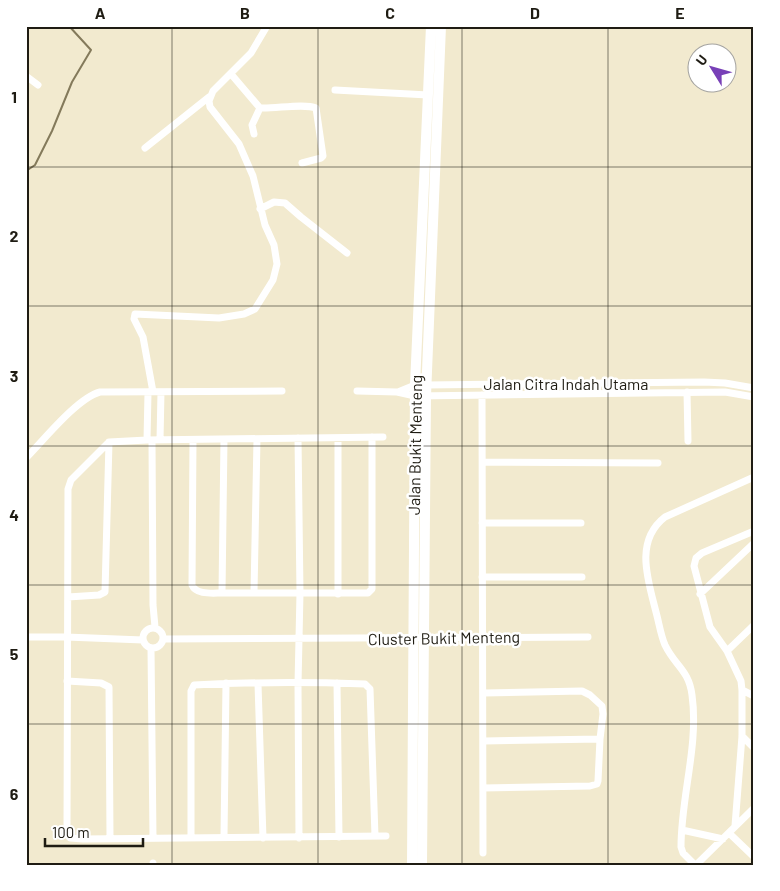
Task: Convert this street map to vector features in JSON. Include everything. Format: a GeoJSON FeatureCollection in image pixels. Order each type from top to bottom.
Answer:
{"type":"FeatureCollection","features":[{"type":"Feature","properties":{"kind":"street"},"geometry":{"type":"LineString","coordinates":[[145,148],[210,97],[251,53],[267,26]]}},
{"type":"Feature","properties":{"kind":"street","name":"Jalan Bukit Menteng"},"geometry":{"type":"LineString","coordinates":[[412,865],[415,385],[431,26]]}},
{"type":"Feature","properties":{"kind":"street","name":"Jalan Bukit Menteng"},"geometry":{"type":"LineString","coordinates":[[422,865],[426,396],[441,26]]}},
{"type":"Feature","properties":{"kind":"street"},"geometry":{"type":"LineString","coordinates":[[232,74],[260,108],[275,109],[303,105],[316,108],[324,156],[302,163]]}},
{"type":"Feature","properties":{"kind":"street"},"geometry":{"type":"LineString","coordinates":[[26,76],[38,85]]}},
{"type":"Feature","properties":{"kind":"street"},"geometry":{"type":"LineString","coordinates":[[335,90],[428,95]]}},
{"type":"Feature","properties":{"kind":"street"},"geometry":{"type":"LineString","coordinates":[[155,627],[147,629],[143,636],[145,644],[151,648],[159,646],[163,639],[162,632],[155,627],[153,605],[153,440],[150,392],[143,338],[134,316],[138,314],[219,318],[244,314],[255,309],[273,280],[277,264],[274,245],[260,209],[253,176],[239,144],[210,107],[210,97]]}},
{"type":"Feature","properties":{"kind":"street"},"geometry":{"type":"LineString","coordinates":[[254,134],[252,125],[260,108]]}},
{"type":"Feature","properties":{"kind":"street"},"geometry":{"type":"LineString","coordinates":[[260,209],[274,202],[285,203],[301,218],[347,253]]}},
{"type":"Feature","properties":{"kind":"street","name":"Jalan Citra Indah Utama"},"geometry":{"type":"LineString","coordinates":[[397,392],[415,385],[704,382],[725,383],[754,388]]}},
{"type":"Feature","properties":{"kind":"street"},"geometry":{"type":"LineString","coordinates":[[26,458],[74,408],[100,392],[282,391]]}},
{"type":"Feature","properties":{"kind":"street"},"geometry":{"type":"LineString","coordinates":[[358,391],[397,392],[415,396],[725,392],[754,397]]}},
{"type":"Feature","properties":{"kind":"street"},"geometry":{"type":"LineString","coordinates":[[153,440],[161,392]]}},
{"type":"Feature","properties":{"kind":"street"},"geometry":{"type":"LineString","coordinates":[[687,392],[688,441]]}},
{"type":"Feature","properties":{"kind":"street"},"geometry":{"type":"LineString","coordinates":[[482,395],[483,853]]}},
{"type":"Feature","properties":{"kind":"street"},"geometry":{"type":"LineString","coordinates":[[193,440],[192,585],[194,589],[198,592],[222,593],[338,594],[368,593],[372,589],[372,437]]}},
{"type":"Feature","properties":{"kind":"street"},"geometry":{"type":"LineString","coordinates":[[382,437],[109,442],[69,484],[66,637],[67,836],[83,839],[386,836]]}},
{"type":"Feature","properties":{"kind":"street"},"geometry":{"type":"LineString","coordinates":[[298,438],[300,593],[298,684],[299,838]]}},
{"type":"Feature","properties":{"kind":"street"},"geometry":{"type":"LineString","coordinates":[[338,438],[338,594]]}},
{"type":"Feature","properties":{"kind":"street"},"geometry":{"type":"LineString","coordinates":[[222,593],[224,439]]}},
{"type":"Feature","properties":{"kind":"street"},"geometry":{"type":"LineString","coordinates":[[254,593],[257,439]]}},
{"type":"Feature","properties":{"kind":"street"},"geometry":{"type":"LineString","coordinates":[[68,597],[102,594],[106,589],[109,442]]}},
{"type":"Feature","properties":{"kind":"street"},"geometry":{"type":"LineString","coordinates":[[483,462],[658,463]]}},
{"type":"Feature","properties":{"kind":"street"},"geometry":{"type":"LineString","coordinates":[[754,476],[665,517],[655,524],[648,537],[646,568],[665,645],[687,676],[692,695],[694,722],[682,830],[681,847],[683,852],[696,865],[754,808]]}},
{"type":"Feature","properties":{"kind":"street"},"geometry":{"type":"LineString","coordinates":[[482,523],[581,523]]}},
{"type":"Feature","properties":{"kind":"street"},"geometry":{"type":"LineString","coordinates":[[735,826],[742,736],[741,681],[727,651],[710,627],[694,566],[696,558],[702,553],[754,531]]}},
{"type":"Feature","properties":{"kind":"street"},"geometry":{"type":"LineString","coordinates":[[700,594],[754,542]]}},
{"type":"Feature","properties":{"kind":"street"},"geometry":{"type":"LineString","coordinates":[[482,577],[582,577]]}},
{"type":"Feature","properties":{"kind":"street"},"geometry":{"type":"LineString","coordinates":[[727,651],[754,625]]}},
{"type":"Feature","properties":{"kind":"street"},"geometry":{"type":"LineString","coordinates":[[26,637],[143,640]]}},
{"type":"Feature","properties":{"kind":"street","name":"Cluster Bukit Menteng"},"geometry":{"type":"LineString","coordinates":[[163,639],[588,637]]}},
{"type":"Feature","properties":{"kind":"street"},"geometry":{"type":"LineString","coordinates":[[151,648],[153,838]]}},
{"type":"Feature","properties":{"kind":"street"},"geometry":{"type":"LineString","coordinates":[[67,681],[101,683],[109,687],[110,838]]}},
{"type":"Feature","properties":{"kind":"street"},"geometry":{"type":"LineString","coordinates":[[337,683],[340,837]]}},
{"type":"Feature","properties":{"kind":"street"},"geometry":{"type":"LineString","coordinates":[[191,838],[191,690],[194,685],[226,684],[337,683],[365,684],[370,689],[375,836]]}},
{"type":"Feature","properties":{"kind":"street"},"geometry":{"type":"LineString","coordinates":[[224,838],[226,684]]}},
{"type":"Feature","properties":{"kind":"street"},"geometry":{"type":"LineString","coordinates":[[258,684],[263,838]]}},
{"type":"Feature","properties":{"kind":"street"},"geometry":{"type":"LineString","coordinates":[[742,690],[754,696]]}},
{"type":"Feature","properties":{"kind":"street"},"geometry":{"type":"LineString","coordinates":[[483,788],[590,786],[597,784],[603,714],[602,706],[586,692],[582,691],[484,693]]}},
{"type":"Feature","properties":{"kind":"street"},"geometry":{"type":"LineString","coordinates":[[742,736],[754,748]]}},
{"type":"Feature","properties":{"kind":"street"},"geometry":{"type":"LineString","coordinates":[[484,741],[600,739]]}},
{"type":"Feature","properties":{"kind":"street"},"geometry":{"type":"LineString","coordinates":[[682,830],[723,839]]}},
{"type":"Feature","properties":{"kind":"street"},"geometry":{"type":"LineString","coordinates":[[729,833],[754,858]]}},
{"type":"Feature","properties":{"kind":"waterway"},"geometry":{"type":"LineString","coordinates":[[26,171],[35,165],[52,131],[72,82],[91,50],[69,26]]}}]}
